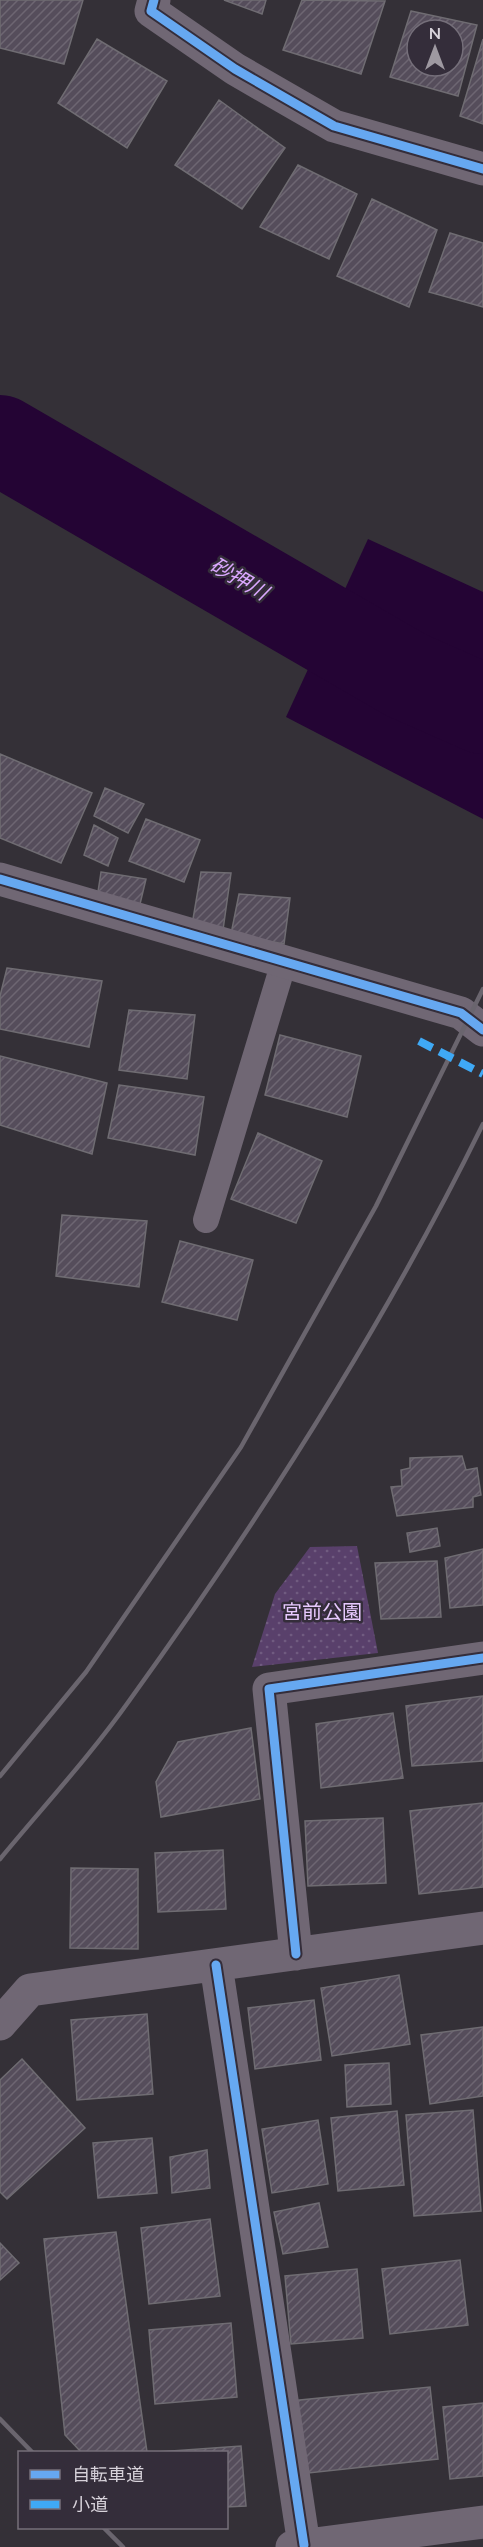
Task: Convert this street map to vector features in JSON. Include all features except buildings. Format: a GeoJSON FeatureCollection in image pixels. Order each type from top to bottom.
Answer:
{"type":"FeatureCollection","features":[{"type":"Feature","properties":{"kind":"street"},"geometry":{"type":"LineString","coordinates":[[154,0],[151,11],[235,69],[334,126],[483,169]]}},
{"type":"Feature","properties":{"kind":"street"},"geometry":{"type":"LineString","coordinates":[[0,879],[461,1013],[483,1030]]}},
{"type":"Feature","properties":{"kind":"street"},"geometry":{"type":"LineString","coordinates":[[296,1954],[269,1689],[483,1658]]}},
{"type":"Feature","properties":{"kind":"street"},"geometry":{"type":"LineString","coordinates":[[0,2024],[30,1990],[483,1928]]}},
{"type":"Feature","properties":{"kind":"street"},"geometry":{"type":"LineString","coordinates":[[216,1965],[298,2546],[483,2522]]}},
{"type":"Feature","properties":{"kind":"lane"},"geometry":{"type":"LineString","coordinates":[[206,1220],[284,962]]}},
{"type":"Feature","properties":{"kind":"green space","name":"宮前公園"},"geometry":{"type":"Polygon","coordinates":[[[357,1546],[378,1653],[252,1667],[275,1594],[310,1547],[357,1546]]]}},
{"type":"Feature","properties":{"kind":"shaded area"},"geometry":{"type":"Polygon","coordinates":[[[368,539],[483,592],[483,819],[286,717],[368,539]]]}},
{"type":"Feature","properties":{"kind":"waterway","name":"砂押川"},"geometry":{"type":"LineString","coordinates":[[0,440],[406,675],[483,709]]}},
{"type":"Feature","properties":{"kind":"railway"},"geometry":{"type":"LineString","coordinates":[[0,1776],[86,1672],[241,1447],[376,1206],[483,989]]}},
{"type":"Feature","properties":{"kind":"railway"},"geometry":{"type":"LineString","coordinates":[[0,1859],[114,1721],[178,1632],[273,1491],[318,1420],[404,1274],[483,1124]]}},
{"type":"Feature","properties":{"kind":"railway"},"geometry":{"type":"LineString","coordinates":[[0,2419],[31,2451]]}},
{"type":"Feature","properties":{"kind":"railway"},"geometry":{"type":"LineString","coordinates":[[105,2529],[123,2547]]}},
{"type":"Feature","properties":{"kind":"marked path"},"geometry":{"type":"LineString","coordinates":[[419,1041],[483,1074]]}},
{"type":"Feature","properties":{"kind":"cycle path"},"geometry":{"type":"LineString","coordinates":[[154,0],[151,11],[235,69],[334,126],[483,169]]}},
{"type":"Feature","properties":{"kind":"cycle path"},"geometry":{"type":"LineString","coordinates":[[0,879],[461,1013],[483,1030]]}},
{"type":"Feature","properties":{"kind":"cycle path"},"geometry":{"type":"LineString","coordinates":[[296,1954],[269,1689],[483,1658]]}},
{"type":"Feature","properties":{"kind":"cycle path"},"geometry":{"type":"LineString","coordinates":[[216,1965],[304,2545]]}}]}
